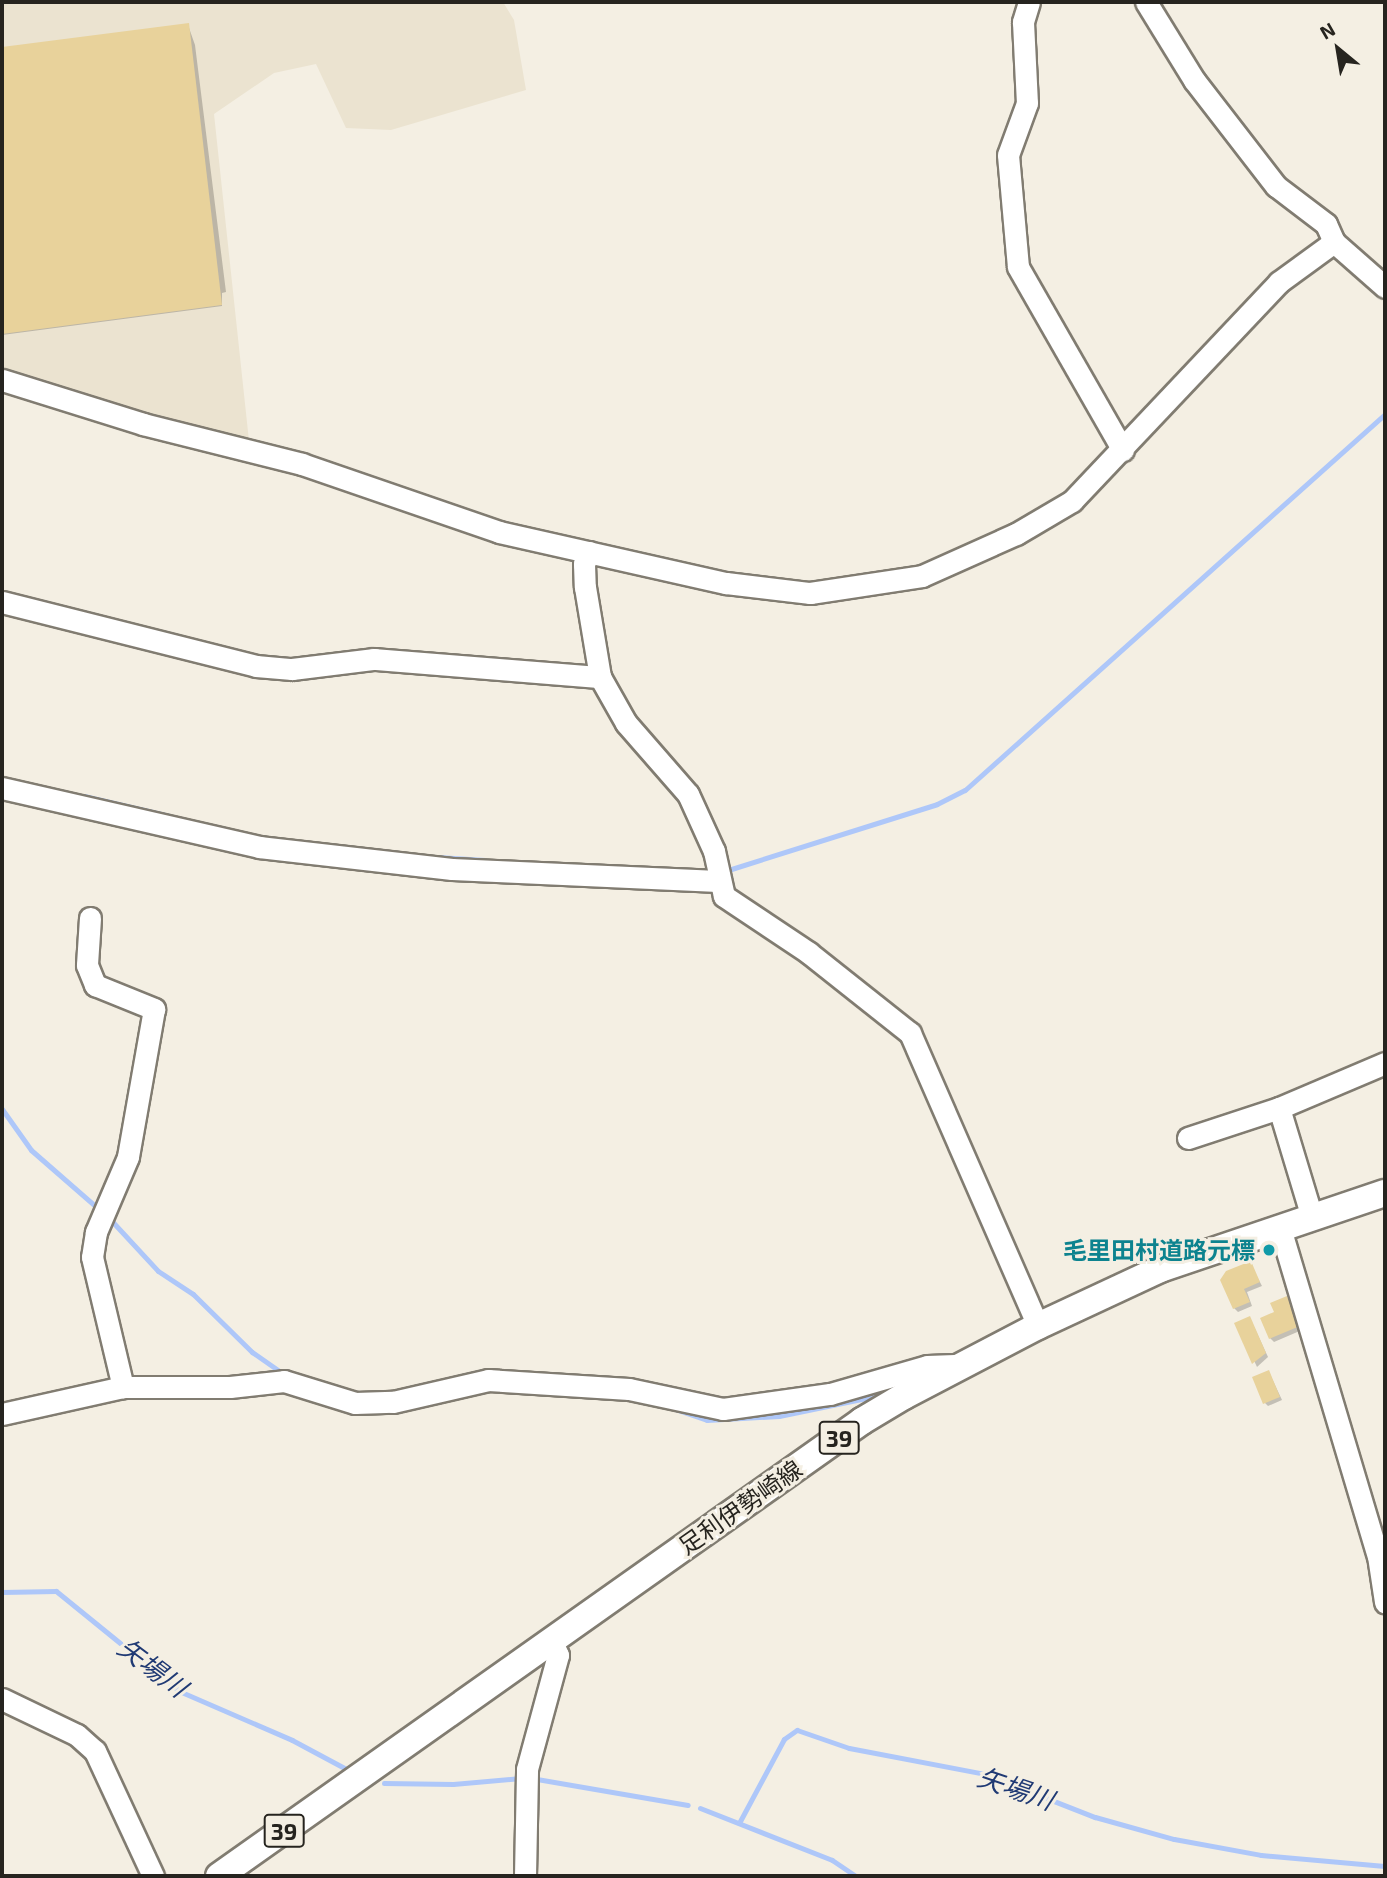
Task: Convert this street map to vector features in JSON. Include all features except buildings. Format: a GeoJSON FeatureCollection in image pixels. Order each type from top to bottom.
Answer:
{"type":"FeatureCollection","features":[{"type":"Feature","properties":{"kind":"main road","name":"足利伊勢崎線"},"geometry":{"type":"LineString","coordinates":[[219,1876],[862,1421],[1038,1326],[1160,1269],[1385,1193]]}},
{"type":"Feature","properties":{"kind":"street"},"geometry":{"type":"LineString","coordinates":[[1029,2],[1023,22],[1027,103],[1008,155],[1018,267],[1123,450]]}},
{"type":"Feature","properties":{"kind":"street"},"geometry":{"type":"LineString","coordinates":[[1146,2],[1194,80],[1276,186],[1326,225],[1334,242],[1385,287]]}},
{"type":"Feature","properties":{"kind":"street"},"geometry":{"type":"LineString","coordinates":[[2,380],[144,424],[314,468],[499,532],[726,583],[810,593],[922,576],[992,546],[1072,501],[1279,282],[1334,242]]}},
{"type":"Feature","properties":{"kind":"street"},"geometry":{"type":"LineString","coordinates":[[589,552],[584,564],[585,587],[600,677],[626,723],[688,794],[713,851],[718,881],[724,896],[809,953],[910,1033],[1038,1326]]}},
{"type":"Feature","properties":{"kind":"street"},"geometry":{"type":"LineString","coordinates":[[2,601],[257,666],[292,668],[374,659],[600,677]]}},
{"type":"Feature","properties":{"kind":"street"},"geometry":{"type":"LineString","coordinates":[[2,788],[157,820],[259,848],[452,869],[718,881]]}},
{"type":"Feature","properties":{"kind":"street"},"geometry":{"type":"LineString","coordinates":[[90,918],[87,965],[94,985],[154,1009],[128,1157],[103,1214],[92,1257],[123,1387]]}},
{"type":"Feature","properties":{"kind":"street"},"geometry":{"type":"LineString","coordinates":[[1188,1138],[1279,1108],[1385,1063]]}},
{"type":"Feature","properties":{"kind":"street"},"geometry":{"type":"LineString","coordinates":[[1279,1108],[1312,1217]]}},
{"type":"Feature","properties":{"kind":"street"},"geometry":{"type":"LineString","coordinates":[[1280,1228],[1382,1555],[1385,1602]]}},
{"type":"Feature","properties":{"kind":"street"},"geometry":{"type":"LineString","coordinates":[[2,1414],[123,1387],[230,1388],[284,1381],[355,1403],[393,1402],[488,1380],[629,1389],[723,1409],[830,1395],[927,1366],[962,1365]]}},
{"type":"Feature","properties":{"kind":"street"},"geometry":{"type":"LineString","coordinates":[[526,1876],[526,1777],[558,1656],[551,1640]]}},
{"type":"Feature","properties":{"kind":"street"},"geometry":{"type":"LineString","coordinates":[[2,1699],[76,1735],[95,1751],[153,1876]]}},
{"type":"Feature","properties":{"kind":"shaded area"},"geometry":{"type":"Polygon","coordinates":[[[2,2],[503,2],[514,20],[526,90],[391,130],[346,128],[316,64],[274,73],[214,114],[249,441],[2,371],[2,2]]]}},
{"type":"Feature","properties":{"kind":"waterway"},"geometry":{"type":"LineString","coordinates":[[725,871],[937,804],[965,790],[1385,414]]}},
{"type":"Feature","properties":{"kind":"waterway"},"geometry":{"type":"LineString","coordinates":[[84,796],[170,816]]}},
{"type":"Feature","properties":{"kind":"waterway"},"geometry":{"type":"LineString","coordinates":[[438,857],[485,860]]}},
{"type":"Feature","properties":{"kind":"waterway"},"geometry":{"type":"LineString","coordinates":[[2,1109],[31,1150],[101,1211]]}},
{"type":"Feature","properties":{"kind":"waterway"},"geometry":{"type":"LineString","coordinates":[[109,1218],[158,1271],[193,1294],[252,1352],[283,1374]]}},
{"type":"Feature","properties":{"kind":"waterway"},"geometry":{"type":"LineString","coordinates":[[449,1379],[483,1371]]}},
{"type":"Feature","properties":{"kind":"waterway"},"geometry":{"type":"LineString","coordinates":[[669,1407],[707,1420],[779,1416],[866,1398],[890,1386]]}},
{"type":"Feature","properties":{"kind":"waterway","name":"矢場川"},"geometry":{"type":"LineString","coordinates":[[2,1592],[56,1591],[179,1691],[292,1740],[346,1769]]}},
{"type":"Feature","properties":{"kind":"waterway","name":"矢場川"},"geometry":{"type":"LineString","coordinates":[[739,1823],[784,1739],[797,1730],[849,1748],[985,1774],[1095,1817],[1174,1839],[1261,1855],[1385,1866]]}},
{"type":"Feature","properties":{"kind":"waterway","name":"矢場川"},"geometry":{"type":"LineString","coordinates":[[384,1783],[453,1784],[521,1778]]}},
{"type":"Feature","properties":{"kind":"waterway","name":"矢場川"},"geometry":{"type":"LineString","coordinates":[[531,1778],[688,1805]]}},
{"type":"Feature","properties":{"kind":"waterway"},"geometry":{"type":"LineString","coordinates":[[700,1808],[832,1860],[856,1876]]}},
{"type":"Feature","properties":{"kind":"place","name":"毛里田村道路元標"},"geometry":{"type":"Point","coordinates":[1269,1250]}}]}
